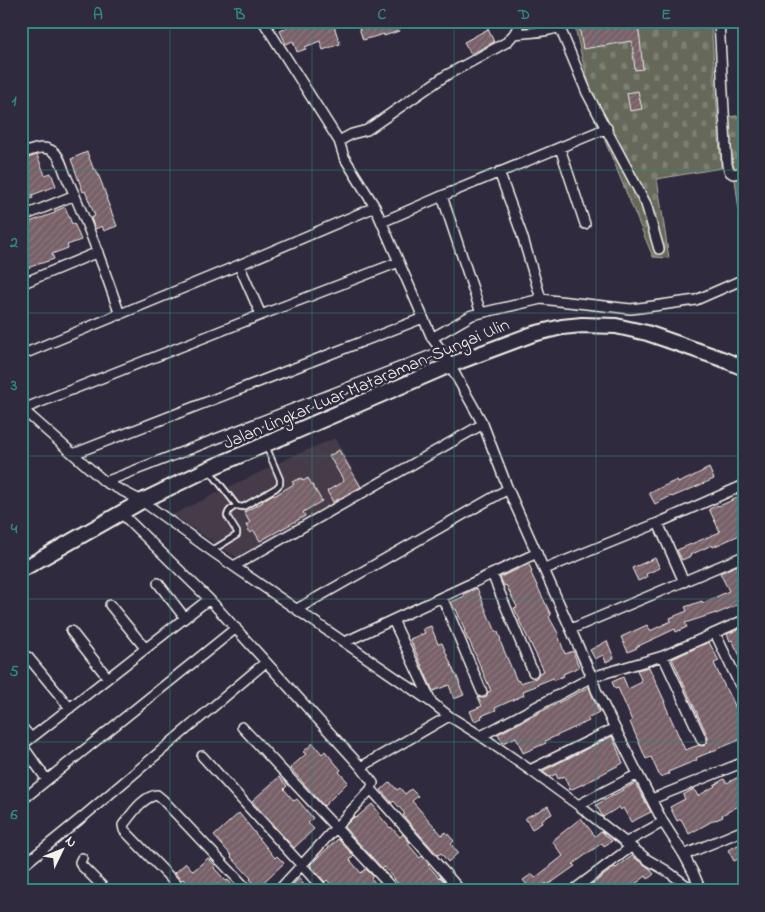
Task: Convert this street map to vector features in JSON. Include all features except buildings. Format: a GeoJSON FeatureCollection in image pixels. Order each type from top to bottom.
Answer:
{"type":"FeatureCollection","features":[{"type":"Feature","properties":{"kind":"main road","name":"Jalan Lingkar Luar Mataraman-Sungai Ulin"},"geometry":{"type":"LineString","coordinates":[[21,570],[121,512],[208,469],[450,365],[533,334],[562,327],[582,325],[616,326],[647,333],[744,368]]}},
{"type":"Feature","properties":{"kind":"street"},"geometry":{"type":"LineString","coordinates":[[263,21],[339,141],[344,157],[375,207],[432,338],[442,351],[483,424],[508,489],[545,569],[596,690],[663,822],[684,855],[701,891]]}},
{"type":"Feature","properties":{"kind":"street"},"geometry":{"type":"LineString","coordinates":[[339,141],[352,134],[367,130],[445,76],[507,42],[518,28],[516,21]]}},
{"type":"Feature","properties":{"kind":"street"},"geometry":{"type":"LineString","coordinates":[[719,21],[727,165],[733,174],[744,172]]}},
{"type":"Feature","properties":{"kind":"street"},"geometry":{"type":"LineString","coordinates":[[514,34],[547,30],[564,25],[587,93],[646,204],[659,249]]}},
{"type":"Feature","properties":{"kind":"street"},"geometry":{"type":"LineString","coordinates":[[382,222],[607,128]]}},
{"type":"Feature","properties":{"kind":"street"},"geometry":{"type":"LineString","coordinates":[[21,154],[37,148],[47,148],[55,153],[75,195],[98,252],[120,315]]}},
{"type":"Feature","properties":{"kind":"street"},"geometry":{"type":"LineString","coordinates":[[560,148],[585,224]]}},
{"type":"Feature","properties":{"kind":"street"},"geometry":{"type":"LineString","coordinates":[[499,172],[522,235],[540,299]]}},
{"type":"Feature","properties":{"kind":"street"},"geometry":{"type":"LineString","coordinates":[[21,217],[75,195]]}},
{"type":"Feature","properties":{"kind":"street"},"geometry":{"type":"LineString","coordinates":[[442,196],[481,313]]}},
{"type":"Feature","properties":{"kind":"street"},"geometry":{"type":"LineString","coordinates":[[21,355],[375,207]]}},
{"type":"Feature","properties":{"kind":"street"},"geometry":{"type":"LineString","coordinates":[[21,284],[98,252]]}},
{"type":"Feature","properties":{"kind":"street"},"geometry":{"type":"LineString","coordinates":[[399,262],[22,408],[106,482],[142,501],[449,716],[530,770],[648,860],[694,891]]}},
{"type":"Feature","properties":{"kind":"street"},"geometry":{"type":"LineString","coordinates":[[239,265],[261,315]]}},
{"type":"Feature","properties":{"kind":"street"},"geometry":{"type":"LineString","coordinates":[[432,338],[472,315],[540,299],[631,308],[654,306],[696,300],[744,279]]}},
{"type":"Feature","properties":{"kind":"street"},"geometry":{"type":"LineString","coordinates":[[73,454],[423,318]]}},
{"type":"Feature","properties":{"kind":"street"},"geometry":{"type":"LineString","coordinates":[[106,482],[442,351]]}},
{"type":"Feature","properties":{"kind":"street"},"geometry":{"type":"LineString","coordinates":[[234,566],[483,424]]}},
{"type":"Feature","properties":{"kind":"street"},"geometry":{"type":"LineString","coordinates":[[545,569],[744,486]]}},
{"type":"Feature","properties":{"kind":"street"},"geometry":{"type":"LineString","coordinates":[[297,609],[508,489]]}},
{"type":"Feature","properties":{"kind":"street"},"geometry":{"type":"LineString","coordinates":[[121,512],[236,628],[361,767],[373,783],[370,789],[278,891]]}},
{"type":"Feature","properties":{"kind":"street"},"geometry":{"type":"LineString","coordinates":[[658,523],[684,582]]}},
{"type":"Feature","properties":{"kind":"street"},"geometry":{"type":"LineString","coordinates":[[345,642],[537,553]]}},
{"type":"Feature","properties":{"kind":"street"},"geometry":{"type":"LineString","coordinates":[[571,630],[744,556]]}},
{"type":"Feature","properties":{"kind":"street"},"geometry":{"type":"LineString","coordinates":[[492,574],[533,672]]}},
{"type":"Feature","properties":{"kind":"street"},"geometry":{"type":"LineString","coordinates":[[158,583],[185,618]]}},
{"type":"Feature","properties":{"kind":"street"},"geometry":{"type":"LineString","coordinates":[[442,597],[482,692]]}},
{"type":"Feature","properties":{"kind":"street"},"geometry":{"type":"LineString","coordinates":[[47,780],[22,746],[208,599]]}},
{"type":"Feature","properties":{"kind":"street"},"geometry":{"type":"LineString","coordinates":[[110,605],[145,648]]}},
{"type":"Feature","properties":{"kind":"street"},"geometry":{"type":"LineString","coordinates":[[393,620],[431,702]]}},
{"type":"Feature","properties":{"kind":"street"},"geometry":{"type":"LineString","coordinates":[[481,736],[592,677],[664,656],[744,620]]}},
{"type":"Feature","properties":{"kind":"street"},"geometry":{"type":"LineString","coordinates":[[21,802],[236,628]]}},
{"type":"Feature","properties":{"kind":"street"},"geometry":{"type":"LineString","coordinates":[[71,632],[108,678]]}},
{"type":"Feature","properties":{"kind":"street"},"geometry":{"type":"LineString","coordinates":[[715,633],[744,694]]}},
{"type":"Feature","properties":{"kind":"street"},"geometry":{"type":"LineString","coordinates":[[664,656],[702,740]]}},
{"type":"Feature","properties":{"kind":"street"},"geometry":{"type":"LineString","coordinates":[[28,657],[70,708]]}},
{"type":"Feature","properties":{"kind":"street"},"geometry":{"type":"LineString","coordinates":[[21,867],[93,809],[266,662]]}},
{"type":"Feature","properties":{"kind":"street"},"geometry":{"type":"LineString","coordinates":[[361,767],[449,716]]}},
{"type":"Feature","properties":{"kind":"street"},"geometry":{"type":"LineString","coordinates":[[21,726],[31,738]]}},
{"type":"Feature","properties":{"kind":"street"},"geometry":{"type":"LineString","coordinates":[[242,727],[395,891]]}},
{"type":"Feature","properties":{"kind":"street"},"geometry":{"type":"LineString","coordinates":[[530,770],[615,728]]}},
{"type":"Feature","properties":{"kind":"street"},"geometry":{"type":"LineString","coordinates":[[202,756],[325,891]]}},
{"type":"Feature","properties":{"kind":"street"},"geometry":{"type":"LineString","coordinates":[[652,799],[744,762]]}},
{"type":"Feature","properties":{"kind":"street"},"geometry":{"type":"LineString","coordinates":[[578,805],[638,774]]}},
{"type":"Feature","properties":{"kind":"street"},"geometry":{"type":"LineString","coordinates":[[370,789],[461,891]]}},
{"type":"Feature","properties":{"kind":"street"},"geometry":{"type":"LineString","coordinates":[[184,891],[124,830],[122,825],[145,799],[152,796],[157,795],[164,800],[249,891]]}},
{"type":"Feature","properties":{"kind":"street"},"geometry":{"type":"LineString","coordinates":[[572,891],[628,845],[663,822]]}},
{"type":"Feature","properties":{"kind":"street"},"geometry":{"type":"LineString","coordinates":[[684,855],[744,830]]}},
{"type":"Feature","properties":{"kind":"street"},"geometry":{"type":"LineString","coordinates":[[82,858],[81,865],[108,891]]}},
{"type":"Feature","properties":{"kind":"lane"},"geometry":{"type":"LineString","coordinates":[[213,552],[216,548],[237,535],[227,516],[230,510],[237,506],[244,507],[280,484],[280,479],[266,444]]}},
{"type":"Feature","properties":{"kind":"lane"},"geometry":{"type":"LineString","coordinates":[[208,469],[237,506]]}},
{"type":"Feature","properties":{"kind":"shaded area"},"geometry":{"type":"Polygon","coordinates":[[[335,438],[364,490],[236,557],[172,515],[293,456],[335,438]]]}},
{"type":"Feature","properties":{"kind":"green space"},"geometry":{"type":"Polygon","coordinates":[[[514,21],[711,21],[721,168],[657,179],[669,258],[653,257],[605,141],[574,23],[519,31],[514,21]]]}},
{"type":"Feature","properties":{"kind":"green space"},"geometry":{"type":"Polygon","coordinates":[[[744,115],[744,250],[727,117],[744,115]]]}}]}
